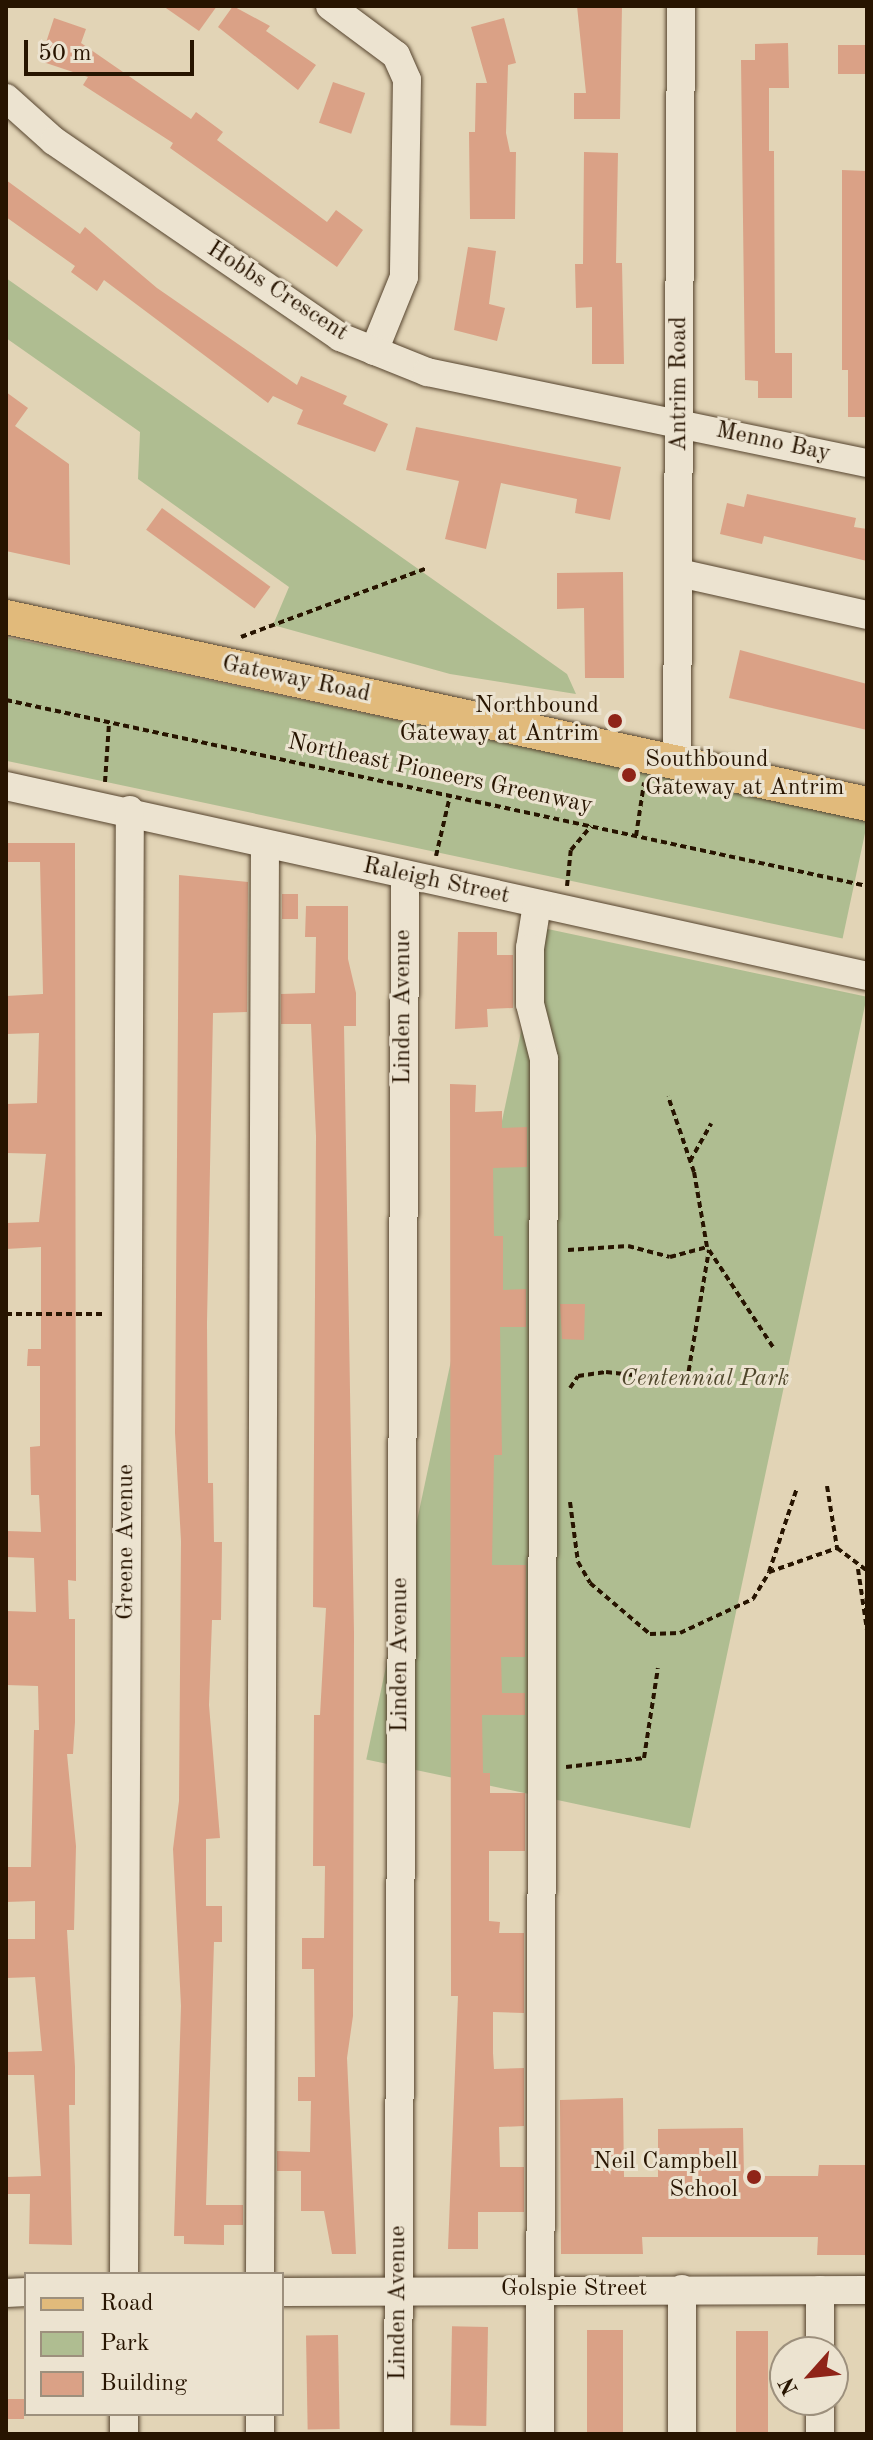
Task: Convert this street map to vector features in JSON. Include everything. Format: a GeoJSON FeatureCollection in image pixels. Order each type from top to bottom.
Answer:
{"type":"FeatureCollection","features":[{"type":"Feature","properties":{"kind":"main road","name":"Gateway Road"},"geometry":{"type":"LineString","coordinates":[[6,617],[867,804]]}},
{"type":"Feature","properties":{"kind":"street"},"geometry":{"type":"LineString","coordinates":[[330,6],[396,55],[407,80],[404,277],[374,351]]}},
{"type":"Feature","properties":{"kind":"street","name":"Antrim Road"},"geometry":{"type":"LineString","coordinates":[[662,760],[679,573],[681,6]]}},
{"type":"Feature","properties":{"kind":"street","name":"Hobbs Crescent"},"geometry":{"type":"LineString","coordinates":[[6,98],[54,141],[340,337],[427,372],[680,423]]}},
{"type":"Feature","properties":{"kind":"street","name":"Menno Bay"},"geometry":{"type":"LineString","coordinates":[[680,423],[867,463]]}},
{"type":"Feature","properties":{"kind":"street"},"geometry":{"type":"LineString","coordinates":[[679,573],[867,615]]}},
{"type":"Feature","properties":{"kind":"street","name":"Raleigh Street"},"geometry":{"type":"LineString","coordinates":[[6,786],[117,807],[265,845],[867,976]]}},
{"type":"Feature","properties":{"kind":"street","name":"Greene Avenue"},"geometry":{"type":"LineString","coordinates":[[117,807],[124,2272]]}},
{"type":"Feature","properties":{"kind":"street"},"geometry":{"type":"LineString","coordinates":[[260,2272],[265,845]]}},
{"type":"Feature","properties":{"kind":"street","name":"Linden Avenue"},"geometry":{"type":"LineString","coordinates":[[398,2434],[405,875]]}},
{"type":"Feature","properties":{"kind":"street"},"geometry":{"type":"LineString","coordinates":[[540,2434],[544,1059],[530,1004],[530,948],[550,907]]}},
{"type":"Feature","properties":{"kind":"street"},"geometry":{"type":"LineString","coordinates":[[682,2289],[682,2434]]}},
{"type":"Feature","properties":{"kind":"street"},"geometry":{"type":"LineString","coordinates":[[820,2290],[820,2336]]}},
{"type":"Feature","properties":{"kind":"street","name":"Golspie Street"},"geometry":{"type":"LineString","coordinates":[[284,2292],[867,2290]]}},
{"type":"Feature","properties":{"kind":"path"},"geometry":{"type":"LineString","coordinates":[[241,637],[428,568]]}},
{"type":"Feature","properties":{"kind":"path","name":"Northeast Pioneers Greenway"},"geometry":{"type":"LineString","coordinates":[[6,700],[867,886]]}},
{"type":"Feature","properties":{"kind":"path"},"geometry":{"type":"LineString","coordinates":[[109,722],[117,807]]}},
{"type":"Feature","properties":{"kind":"path"},"geometry":{"type":"LineString","coordinates":[[636,836],[662,760]]}},
{"type":"Feature","properties":{"kind":"path"},"geometry":{"type":"LineString","coordinates":[[434,867],[450,796]]}},
{"type":"Feature","properties":{"kind":"path"},"geometry":{"type":"LineString","coordinates":[[550,907],[566,864],[591,826]]}},
{"type":"Feature","properties":{"kind":"path"},"geometry":{"type":"LineString","coordinates":[[560,1401],[578,1376],[606,1372],[687,1381],[708,1248],[690,1161],[668,1096]]}},
{"type":"Feature","properties":{"kind":"path"},"geometry":{"type":"LineString","coordinates":[[690,1161],[711,1124]]}},
{"type":"Feature","properties":{"kind":"path"},"geometry":{"type":"LineString","coordinates":[[563,1243],[567,1250],[628,1246],[670,1257],[708,1248]]}},
{"type":"Feature","properties":{"kind":"path"},"geometry":{"type":"LineString","coordinates":[[708,1248],[773,1347]]}},
{"type":"Feature","properties":{"kind":"path"},"geometry":{"type":"LineString","coordinates":[[6,1314],[105,1314]]}},
{"type":"Feature","properties":{"kind":"path"},"geometry":{"type":"LineString","coordinates":[[827,1486],[837,1548],[858,1569],[867,1571]]}},
{"type":"Feature","properties":{"kind":"path"},"geometry":{"type":"LineString","coordinates":[[569,1494],[578,1562],[590,1583],[650,1634],[680,1633],[753,1599],[769,1572],[797,1488]]}},
{"type":"Feature","properties":{"kind":"path"},"geometry":{"type":"LineString","coordinates":[[769,1572],[837,1548]]}},
{"type":"Feature","properties":{"kind":"path"},"geometry":{"type":"LineString","coordinates":[[858,1569],[867,1630]]}},
{"type":"Feature","properties":{"kind":"path"},"geometry":{"type":"LineString","coordinates":[[542,1778],[575,1764],[644,1758],[658,1668]]}},
{"type":"Feature","properties":{"kind":"green space"},"geometry":{"type":"Polygon","coordinates":[[[6,278],[567,674],[576,694],[450,674],[273,625],[289,587],[138,479],[140,432],[6,338],[6,278]]]}},
{"type":"Feature","properties":{"kind":"green space"},"geometry":{"type":"Polygon","coordinates":[[[6,637],[867,820],[843,939],[6,761],[6,637]]]}},
{"type":"Feature","properties":{"kind":"green space","name":"Centennial Park"},"geometry":{"type":"Polygon","coordinates":[[[543,928],[867,997],[690,1828],[366,1759],[543,928]]]}},
{"type":"Feature","properties":{"kind":"building"},"geometry":{"type":"Polygon","coordinates":[[[163,6],[217,6],[199,31],[163,6]]]}},
{"type":"Feature","properties":{"kind":"building"},"geometry":{"type":"Polygon","coordinates":[[[233,6],[270,26],[266,31],[316,65],[298,90],[218,27],[233,6]]]}},
{"type":"Feature","properties":{"kind":"building"},"geometry":{"type":"Polygon","coordinates":[[[577,6],[622,6],[620,119],[574,119],[574,93],[586,93],[577,6]]]}},
{"type":"Feature","properties":{"kind":"building"},"geometry":{"type":"Polygon","coordinates":[[[54,18],[86,29],[81,43],[191,119],[196,112],[223,132],[217,140],[327,222],[336,210],[363,230],[337,267],[170,148],[173,143],[83,85],[88,77],[40,61],[54,18]]]}},
{"type":"Feature","properties":{"kind":"building"},"geometry":{"type":"Polygon","coordinates":[[[504,18],[516,63],[508,65],[506,133],[510,152],[516,152],[515,219],[470,219],[469,132],[475,132],[476,83],[487,83],[471,27],[504,18]]]}},
{"type":"Feature","properties":{"kind":"building"},"geometry":{"type":"Polygon","coordinates":[[[788,43],[789,88],[769,88],[769,151],[774,151],[775,353],[792,353],[792,398],[758,398],[758,381],[745,380],[741,60],[755,60],[755,44],[788,43]]]}},
{"type":"Feature","properties":{"kind":"building"},"geometry":{"type":"Polygon","coordinates":[[[838,45],[867,45],[867,74],[838,74],[838,45]]]}},
{"type":"Feature","properties":{"kind":"building"},"geometry":{"type":"Polygon","coordinates":[[[333,82],[365,93],[351,134],[319,123],[333,82]]]}},
{"type":"Feature","properties":{"kind":"building"},"geometry":{"type":"Polygon","coordinates":[[[584,152],[618,153],[616,263],[622,263],[624,364],[592,364],[592,307],[576,308],[575,264],[583,264],[584,152]]]}},
{"type":"Feature","properties":{"kind":"building"},"geometry":{"type":"Polygon","coordinates":[[[842,170],[867,171],[867,417],[848,417],[848,370],[842,370],[842,170]]]}},
{"type":"Feature","properties":{"kind":"building"},"geometry":{"type":"Polygon","coordinates":[[[6,180],[80,234],[85,227],[157,288],[297,385],[301,376],[347,396],[343,404],[388,424],[375,452],[297,424],[303,410],[273,396],[268,403],[104,280],[97,291],[71,272],[75,266],[6,217],[6,180]]]}},
{"type":"Feature","properties":{"kind":"building"},"geometry":{"type":"Polygon","coordinates":[[[468,247],[496,251],[489,304],[505,308],[497,341],[454,330],[468,247]]]}},
{"type":"Feature","properties":{"kind":"building"},"geometry":{"type":"Polygon","coordinates":[[[6,392],[28,408],[15,426],[69,464],[70,565],[6,551],[6,392]]]}},
{"type":"Feature","properties":{"kind":"building"},"geometry":{"type":"Polygon","coordinates":[[[416,427],[621,467],[610,520],[575,513],[577,499],[501,483],[486,549],[445,539],[459,481],[406,470],[416,427]]]}},
{"type":"Feature","properties":{"kind":"building"},"geometry":{"type":"Polygon","coordinates":[[[747,494],[856,518],[854,527],[867,529],[867,561],[764,536],[762,544],[720,534],[727,503],[744,507],[747,494]]]}},
{"type":"Feature","properties":{"kind":"building"},"geometry":{"type":"Polygon","coordinates":[[[162,508],[270,587],[255,609],[146,530],[162,508]]]}},
{"type":"Feature","properties":{"kind":"building"},"geometry":{"type":"Polygon","coordinates":[[[623,572],[624,678],[585,678],[584,608],[557,609],[557,573],[623,572]]]}},
{"type":"Feature","properties":{"kind":"building"},"geometry":{"type":"Polygon","coordinates":[[[740,650],[867,684],[867,730],[729,698],[740,650]]]}},
{"type":"Feature","properties":{"kind":"building"},"geometry":{"type":"Polygon","coordinates":[[[6,843],[75,843],[76,1581],[68,1580],[69,1619],[75,1619],[75,1722],[73,1754],[67,1754],[76,1846],[74,1930],[67,1930],[75,2067],[75,2105],[69,2105],[72,2245],[29,2244],[30,2194],[6,2194],[6,2177],[41,2176],[34,2075],[6,2075],[6,2052],[42,2051],[35,1977],[6,1978],[6,1939],[35,1939],[35,1901],[6,1902],[6,1867],[31,1867],[34,1730],[39,1730],[38,1686],[6,1685],[6,1611],[36,1612],[34,1558],[6,1557],[6,1531],[41,1532],[39,1495],[31,1495],[30,1447],[40,1446],[40,1366],[27,1366],[28,1349],[41,1349],[41,1247],[6,1249],[6,1223],[39,1222],[46,1154],[6,1153],[6,1104],[37,1103],[39,1033],[6,1034],[6,996],[43,994],[40,862],[6,862],[6,843]]]}},
{"type":"Feature","properties":{"kind":"building"},"geometry":{"type":"Polygon","coordinates":[[[179,875],[248,882],[247,1012],[213,1013],[207,1323],[208,1483],[213,1483],[214,1542],[222,1542],[221,1620],[212,1620],[209,1705],[220,1838],[206,1839],[206,1906],[222,1906],[222,1942],[214,1942],[206,2205],[243,2205],[243,2225],[224,2225],[224,2245],[184,2244],[184,2236],[174,2236],[181,2006],[173,1849],[179,1801],[181,1541],[175,1433],[179,875]]]}},
{"type":"Feature","properties":{"kind":"building"},"geometry":{"type":"Polygon","coordinates":[[[282,894],[298,894],[298,919],[282,919],[282,894]]]}},
{"type":"Feature","properties":{"kind":"building"},"geometry":{"type":"Polygon","coordinates":[[[306,906],[348,906],[348,959],[356,993],[356,1026],[344,1026],[354,1633],[353,2016],[347,2058],[356,2254],[332,2254],[324,2211],[301,2211],[301,2171],[277,2171],[277,2151],[310,2152],[311,2101],[298,2101],[298,2077],[315,2077],[314,1969],[302,1969],[302,1938],[324,1938],[325,1866],[313,1866],[314,1715],[320,1715],[326,1608],[313,1607],[316,1136],[311,1024],[281,1024],[281,994],[315,993],[316,937],[305,937],[306,906]]]}},
{"type":"Feature","properties":{"kind":"building"},"geometry":{"type":"Polygon","coordinates":[[[458,932],[497,932],[497,955],[513,955],[513,1008],[487,1009],[488,1027],[455,1029],[458,932]]]}},
{"type":"Feature","properties":{"kind":"building"},"geometry":{"type":"Polygon","coordinates":[[[450,1084],[476,1085],[475,1112],[502,1111],[502,1128],[527,1127],[527,1167],[493,1168],[494,1236],[503,1236],[503,1290],[526,1289],[526,1327],[500,1327],[502,1455],[494,1455],[492,1565],[526,1565],[525,1657],[501,1657],[502,1693],[525,1693],[525,1715],[482,1715],[483,1773],[490,1773],[490,1793],[525,1793],[525,1851],[489,1851],[489,1921],[500,1922],[499,1933],[524,1933],[524,2013],[493,2012],[493,2053],[494,2069],[524,2068],[524,2126],[499,2127],[500,2167],[524,2167],[524,2212],[478,2212],[478,2249],[448,2249],[458,1996],[451,1996],[450,1084]]]}},
{"type":"Feature","properties":{"kind":"building"},"geometry":{"type":"Polygon","coordinates":[[[560,1304],[585,1304],[584,1340],[562,1339],[560,1304]]]}},
{"type":"Feature","properties":{"kind":"building","name":"Neil Campbell School"},"geometry":{"type":"Polygon","coordinates":[[[623,2098],[624,2177],[658,2177],[658,2129],[743,2128],[744,2176],[818,2176],[819,2165],[867,2165],[867,2255],[817,2255],[818,2237],[642,2237],[643,2254],[561,2254],[560,2100],[623,2098]]]}},
{"type":"Feature","properties":{"kind":"building"},"geometry":{"type":"Polygon","coordinates":[[[452,2326],[488,2327],[486,2426],[450,2425],[452,2326]]]}},
{"type":"Feature","properties":{"kind":"building"},"geometry":{"type":"Polygon","coordinates":[[[587,2330],[623,2330],[623,2434],[587,2434],[587,2330]]]}},
{"type":"Feature","properties":{"kind":"building"},"geometry":{"type":"Polygon","coordinates":[[[736,2331],[768,2331],[768,2434],[736,2434],[736,2331]]]}},
{"type":"Feature","properties":{"kind":"building"},"geometry":{"type":"Polygon","coordinates":[[[338,2335],[340,2429],[308,2430],[306,2336],[338,2335]]]}},
{"type":"Feature","properties":{"kind":"building"},"geometry":{"type":"Polygon","coordinates":[[[6,2399],[24,2399],[24,2419],[6,2419],[6,2399]]]}},
{"type":"Feature","properties":{"kind":"place","name":"Northbound Gateway at Antrim"},"geometry":{"type":"Point","coordinates":[615,721]}},
{"type":"Feature","properties":{"kind":"place","name":"Southbound Gateway at Antrim"},"geometry":{"type":"Point","coordinates":[629,775]}},
{"type":"Feature","properties":{"kind":"place","name":"Neil Campbell School"},"geometry":{"type":"Point","coordinates":[754,2177]}}]}
